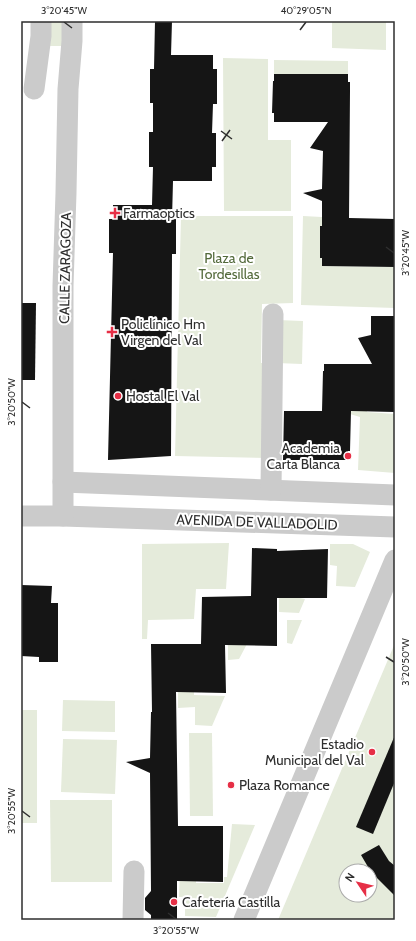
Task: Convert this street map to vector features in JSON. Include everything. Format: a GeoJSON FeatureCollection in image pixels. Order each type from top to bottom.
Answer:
{"type":"FeatureCollection","features":[{"type":"Feature","properties":{"kind":"street"},"geometry":{"type":"LineString","coordinates":[[41,21],[41,36],[27,89],[68,89]]}},
{"type":"Feature","properties":{"kind":"street","name":"CALLE ZARAGOZA"},"geometry":{"type":"LineString","coordinates":[[63,516],[63,286],[68,89],[72,21]]}},
{"type":"Feature","properties":{"kind":"street"},"geometry":{"type":"LineString","coordinates":[[271,490],[273,314]]}},
{"type":"Feature","properties":{"kind":"street"},"geometry":{"type":"LineString","coordinates":[[63,482],[395,495]]}},
{"type":"Feature","properties":{"kind":"street"},"geometry":{"type":"LineString","coordinates":[[119,484],[119,518]]}},
{"type":"Feature","properties":{"kind":"street","name":"AVENIDA DE VALLADOLID"},"geometry":{"type":"LineString","coordinates":[[21,516],[63,516],[395,527]]}},
{"type":"Feature","properties":{"kind":"street"},"geometry":{"type":"LineString","coordinates":[[244,920],[395,560]]}},
{"type":"Feature","properties":{"kind":"street"},"geometry":{"type":"LineString","coordinates":[[133,920],[134,871]]}},
{"type":"Feature","properties":{"kind":"green space"},"geometry":{"type":"Polygon","coordinates":[[[51,21],[62,21],[62,46],[50,46],[51,21]]]}},
{"type":"Feature","properties":{"kind":"green space"},"geometry":{"type":"Polygon","coordinates":[[[332,21],[386,21],[386,50],[332,48],[332,21]]]}},
{"type":"Feature","properties":{"kind":"green space"},"geometry":{"type":"Polygon","coordinates":[[[223,58],[268,59],[268,140],[291,140],[291,211],[224,211],[223,58]]]}},
{"type":"Feature","properties":{"kind":"green space"},"geometry":{"type":"Polygon","coordinates":[[[274,60],[348,61],[348,74],[324,74],[323,95],[298,95],[299,74],[274,74],[274,60]]]}},
{"type":"Feature","properties":{"kind":"green space","name":"Plaza de Tordesillas"},"geometry":{"type":"Polygon","coordinates":[[[181,216],[293,216],[293,303],[262,304],[261,363],[270,363],[270,458],[175,456],[181,216]]]}},
{"type":"Feature","properties":{"kind":"green space"},"geometry":{"type":"Polygon","coordinates":[[[303,216],[322,217],[322,266],[395,267],[395,308],[301,305],[303,216]]]}},
{"type":"Feature","properties":{"kind":"green space"},"geometry":{"type":"Polygon","coordinates":[[[277,320],[303,321],[302,364],[276,363],[277,320]]]}},
{"type":"Feature","properties":{"kind":"green space"},"geometry":{"type":"Polygon","coordinates":[[[367,396],[367,412],[395,414],[395,473],[358,470],[360,417],[350,414],[350,397],[367,396]]]}},
{"type":"Feature","properties":{"kind":"green space"},"geometry":{"type":"Polygon","coordinates":[[[229,543],[226,589],[196,589],[194,619],[148,620],[147,639],[142,639],[142,544],[229,543]]]}},
{"type":"Feature","properties":{"kind":"green space"},"geometry":{"type":"Polygon","coordinates":[[[330,544],[353,544],[370,552],[355,587],[336,586],[337,566],[330,565],[330,544]]]}},
{"type":"Feature","properties":{"kind":"green space"},"geometry":{"type":"Polygon","coordinates":[[[279,580],[295,597],[305,599],[299,613],[279,612],[279,580]]]}},
{"type":"Feature","properties":{"kind":"green space"},"geometry":{"type":"Polygon","coordinates":[[[287,620],[302,620],[292,644],[287,643],[287,620]]]}},
{"type":"Feature","properties":{"kind":"green space"},"geometry":{"type":"Polygon","coordinates":[[[228,628],[247,644],[239,659],[228,660],[228,628]]]}},
{"type":"Feature","properties":{"kind":"green space","name":"Estadio Municipal del Val"},"geometry":{"type":"Polygon","coordinates":[[[395,643],[395,920],[278,920],[395,643]]]}},
{"type":"Feature","properties":{"kind":"green space"},"geometry":{"type":"Polygon","coordinates":[[[194,675],[194,695],[225,696],[212,726],[195,725],[195,707],[178,708],[178,676],[194,675]]]}},
{"type":"Feature","properties":{"kind":"green space"},"geometry":{"type":"Polygon","coordinates":[[[63,700],[115,701],[115,732],[62,731],[63,700]]]}},
{"type":"Feature","properties":{"kind":"green space"},"geometry":{"type":"Polygon","coordinates":[[[21,710],[37,710],[37,823],[21,823],[21,710]]]}},
{"type":"Feature","properties":{"kind":"green space"},"geometry":{"type":"Polygon","coordinates":[[[189,733],[212,733],[213,816],[190,816],[189,733]]]}},
{"type":"Feature","properties":{"kind":"green space"},"geometry":{"type":"Polygon","coordinates":[[[63,739],[117,740],[115,794],[61,792],[63,739]]]}},
{"type":"Feature","properties":{"kind":"green space"},"geometry":{"type":"Polygon","coordinates":[[[50,800],[112,800],[112,882],[51,882],[50,800]]]}},
{"type":"Feature","properties":{"kind":"green space"},"geometry":{"type":"Polygon","coordinates":[[[232,824],[255,825],[216,917],[185,916],[185,897],[179,897],[180,869],[196,864],[196,883],[224,883],[224,877],[227,877],[232,824]]]}},
{"type":"Feature","properties":{"kind":"building"},"geometry":{"type":"Polygon","coordinates":[[[155,21],[172,21],[171,55],[213,55],[213,69],[217,69],[217,104],[213,104],[212,133],[216,133],[216,167],[212,167],[212,181],[173,181],[172,219],[176,219],[176,254],[172,254],[171,456],[108,460],[113,253],[109,253],[109,219],[113,219],[113,205],[152,205],[153,167],[149,167],[149,132],[153,132],[153,103],[150,103],[150,69],[154,69],[155,21]]]}},
{"type":"Feature","properties":{"kind":"building"},"geometry":{"type":"Polygon","coordinates":[[[274,74],[348,74],[348,82],[350,82],[349,218],[395,219],[395,267],[322,266],[322,258],[320,258],[320,226],[322,226],[322,201],[303,193],[322,189],[323,151],[310,148],[328,122],[274,122],[274,113],[272,113],[274,74]]]}},
{"type":"Feature","properties":{"kind":"building"},"geometry":{"type":"Polygon","coordinates":[[[21,303],[36,303],[35,380],[21,380],[21,303]]]}},
{"type":"Feature","properties":{"kind":"building"},"geometry":{"type":"Polygon","coordinates":[[[371,316],[395,316],[395,412],[351,411],[350,451],[348,451],[348,460],[283,460],[284,411],[322,411],[324,364],[372,364],[358,338],[371,335],[371,316]]]}},
{"type":"Feature","properties":{"kind":"building"},"geometry":{"type":"Polygon","coordinates":[[[252,548],[277,549],[277,551],[328,549],[327,598],[277,598],[277,646],[225,645],[226,693],[176,692],[178,826],[223,826],[223,882],[177,881],[177,920],[151,920],[151,915],[145,910],[145,898],[151,891],[150,773],[126,762],[150,758],[152,712],[151,644],[201,644],[202,597],[251,596],[252,548]]]}},
{"type":"Feature","properties":{"kind":"building"},"geometry":{"type":"Polygon","coordinates":[[[21,585],[52,586],[51,603],[58,603],[58,662],[39,662],[39,657],[21,656],[21,585]]]}},
{"type":"Feature","properties":{"kind":"building"},"geometry":{"type":"Polygon","coordinates":[[[395,735],[395,781],[373,834],[356,827],[395,735]]]}},
{"type":"Feature","properties":{"kind":"building"},"geometry":{"type":"Polygon","coordinates":[[[379,845],[389,861],[395,866],[395,896],[378,879],[378,863],[366,863],[361,855],[379,845]]]}},
{"type":"Feature","properties":{"kind":"place","name":"Farmaoptics"},"geometry":{"type":"Point","coordinates":[115,213]}},
{"type":"Feature","properties":{"kind":"place","name":"Policlínico Hm Virgen del Val"},"geometry":{"type":"Point","coordinates":[112,332]}},
{"type":"Feature","properties":{"kind":"place","name":"Hostal El Val"},"geometry":{"type":"Point","coordinates":[118,396]}},
{"type":"Feature","properties":{"kind":"place","name":"Academia Carta Blanca"},"geometry":{"type":"Point","coordinates":[348,456]}},
{"type":"Feature","properties":{"kind":"place","name":"Estadio Municipal del Val"},"geometry":{"type":"Point","coordinates":[372,752]}},
{"type":"Feature","properties":{"kind":"place","name":"Plaza Romance"},"geometry":{"type":"Point","coordinates":[231,785]}},
{"type":"Feature","properties":{"kind":"place","name":"Cafetería Castilla"},"geometry":{"type":"Point","coordinates":[174,902]}}]}
